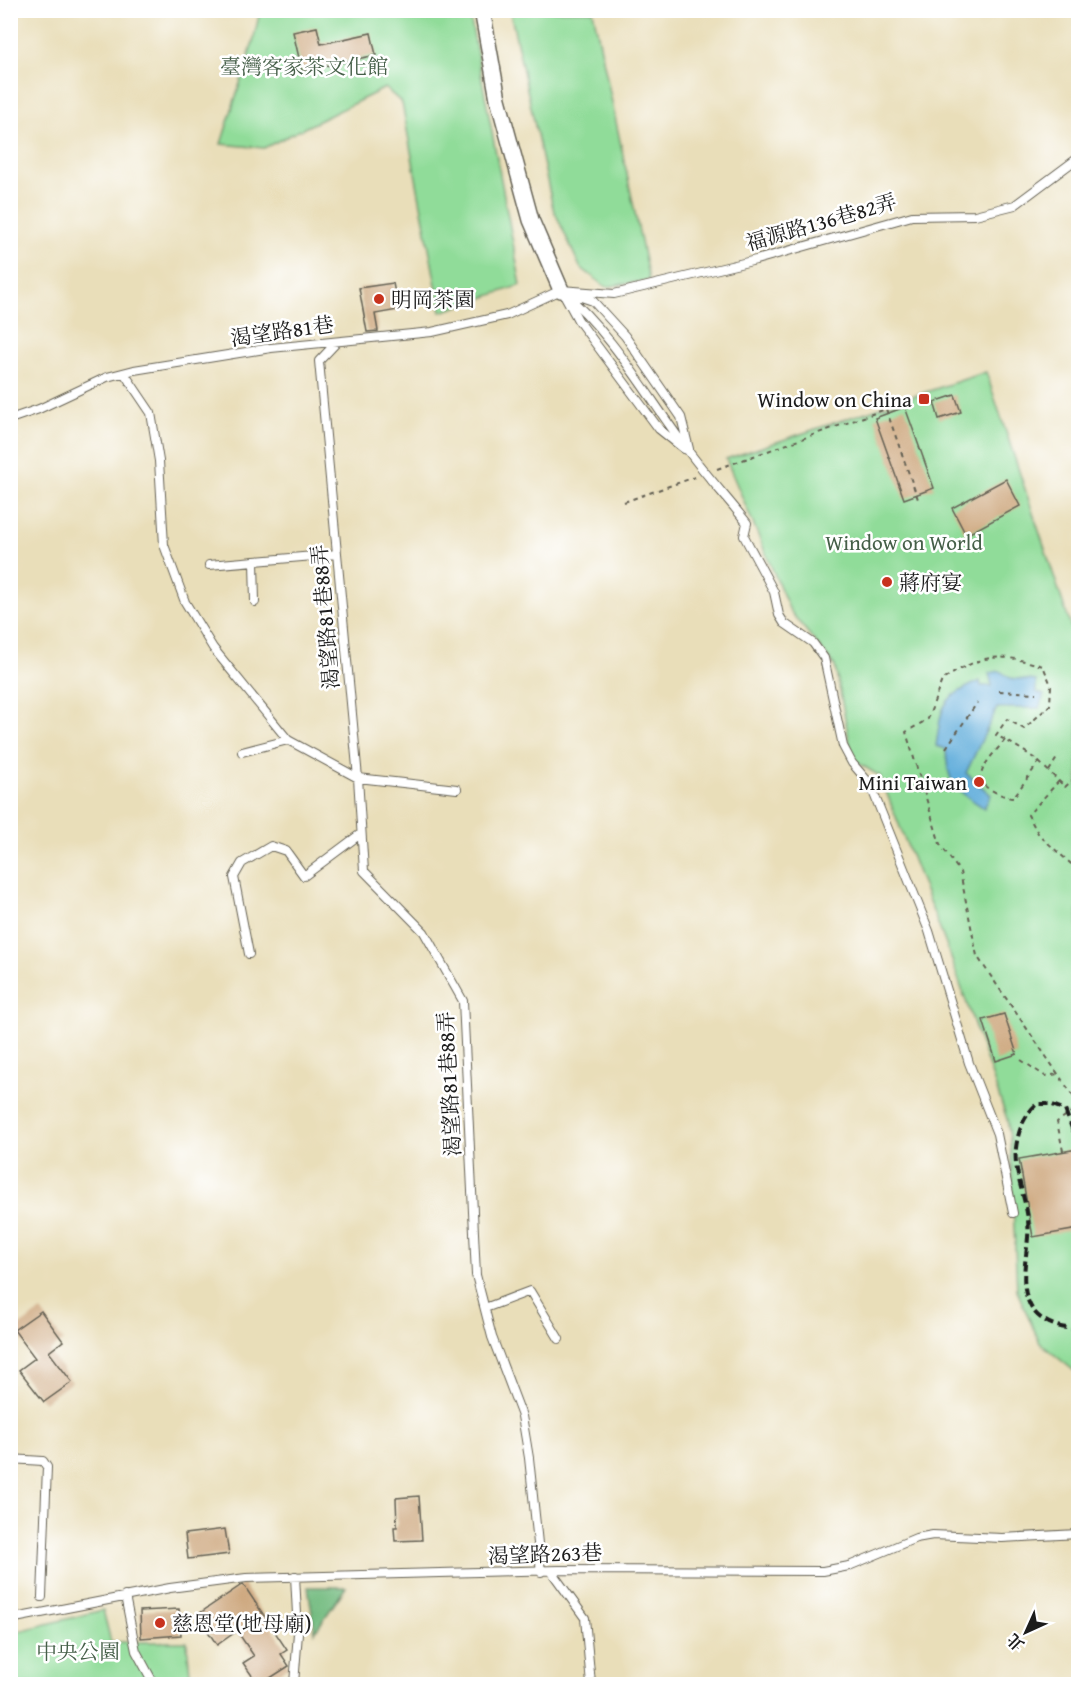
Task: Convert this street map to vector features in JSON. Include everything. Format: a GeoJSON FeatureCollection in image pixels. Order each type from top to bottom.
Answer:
{"type":"FeatureCollection","features":[{"type":"Feature","properties":{"kind":"street"},"geometry":{"type":"LineString","coordinates":[[482,10],[498,99],[531,220],[561,290]]}},
{"type":"Feature","properties":{"kind":"lane","name":"福源路136巷82弄"},"geometry":{"type":"LineString","coordinates":[[561,290],[614,294],[756,260],[912,216],[975,215],[1015,205],[1078,158]]}},
{"type":"Feature","properties":{"kind":"lane","name":"渴望路81巷"},"geometry":{"type":"LineString","coordinates":[[10,419],[39,409],[108,377],[124,373],[271,348],[432,332],[507,315],[561,290]]}},
{"type":"Feature","properties":{"kind":"lane"},"geometry":{"type":"LineString","coordinates":[[561,290],[595,321],[690,453],[747,523],[744,536],[774,592],[779,615],[784,623],[813,643],[824,658],[843,746],[852,763],[870,784],[929,931],[969,1063],[997,1134],[1014,1213]]}},
{"type":"Feature","properties":{"kind":"lane"},"geometry":{"type":"LineString","coordinates":[[561,290],[578,320],[659,429],[690,453]]}},
{"type":"Feature","properties":{"kind":"lane"},"geometry":{"type":"LineString","coordinates":[[561,290],[592,301],[625,336],[681,417],[690,453]]}},
{"type":"Feature","properties":{"kind":"lane","name":"渴望路81巷88弄"},"geometry":{"type":"LineString","coordinates":[[337,342],[320,361],[358,778],[359,835],[364,871],[424,932],[463,1001],[476,1275],[492,1337],[522,1416],[529,1458],[541,1572]]}},
{"type":"Feature","properties":{"kind":"lane"},"geometry":{"type":"LineString","coordinates":[[124,373],[151,413],[159,461],[165,545],[185,602],[213,648],[288,740],[358,778],[458,789]]}},
{"type":"Feature","properties":{"kind":"lane"},"geometry":{"type":"LineString","coordinates":[[209,565],[337,554]]}},
{"type":"Feature","properties":{"kind":"lane"},"geometry":{"type":"LineString","coordinates":[[254,561],[255,602]]}},
{"type":"Feature","properties":{"kind":"lane"},"geometry":{"type":"LineString","coordinates":[[242,752],[288,740]]}},
{"type":"Feature","properties":{"kind":"lane"},"geometry":{"type":"LineString","coordinates":[[249,954],[234,877],[242,863],[271,846],[286,852],[304,876],[359,835]]}},
{"type":"Feature","properties":{"kind":"lane"},"geometry":{"type":"LineString","coordinates":[[484,1308],[530,1291],[559,1339]]}},
{"type":"Feature","properties":{"kind":"lane"},"geometry":{"type":"LineString","coordinates":[[10,1458],[43,1461],[47,1467],[42,1597]]}},
{"type":"Feature","properties":{"kind":"lane","name":"渴望路263巷"},"geometry":{"type":"LineString","coordinates":[[10,1619],[125,1596],[246,1578],[551,1571],[823,1571],[849,1566],[916,1538],[933,1535],[1002,1538],[1078,1534]]}},
{"type":"Feature","properties":{"kind":"lane"},"geometry":{"type":"LineString","coordinates":[[551,1571],[585,1618],[591,1684]]}},
{"type":"Feature","properties":{"kind":"lane"},"geometry":{"type":"LineString","coordinates":[[294,1684],[298,1633],[295,1576]]}},
{"type":"Feature","properties":{"kind":"lane"},"geometry":{"type":"LineString","coordinates":[[125,1596],[136,1651],[154,1684]]}},
{"type":"Feature","properties":{"kind":"path"},"geometry":{"type":"LineString","coordinates":[[624,502],[886,409],[919,502]]}},
{"type":"Feature","properties":{"kind":"path"},"geometry":{"type":"LineString","coordinates":[[1063,1151],[1058,1122],[1078,1105],[977,956],[960,872],[940,844],[906,732],[928,719],[942,680],[970,664],[993,656],[1043,666],[1052,685],[1050,705],[1024,729],[1007,719],[996,735],[1039,762],[1065,788],[1078,776]]}},
{"type":"Feature","properties":{"kind":"path"},"geometry":{"type":"LineString","coordinates":[[999,691],[1036,693]]}},
{"type":"Feature","properties":{"kind":"path"},"geometry":{"type":"LineString","coordinates":[[946,748],[977,703]]}},
{"type":"Feature","properties":{"kind":"path"},"geometry":{"type":"LineString","coordinates":[[1005,740],[981,771],[980,780],[985,787],[1005,797],[1013,798],[1039,762]]}},
{"type":"Feature","properties":{"kind":"path"},"geometry":{"type":"LineString","coordinates":[[1049,771],[1057,758]]}},
{"type":"Feature","properties":{"kind":"path"},"geometry":{"type":"LineString","coordinates":[[1059,781],[1028,815],[1039,835],[1078,870]]}},
{"type":"Feature","properties":{"kind":"path"},"geometry":{"type":"LineString","coordinates":[[1022,1060],[1045,1076],[1059,1074]]}},
{"type":"Feature","properties":{"kind":"green space","name":"臺灣客家茶文化館"},"geometry":{"type":"Polygon","coordinates":[[[260,11],[469,11],[521,285],[441,312],[402,103],[385,88],[264,148],[221,144],[253,42],[260,11]]]}},
{"type":"Feature","properties":{"kind":"green space"},"geometry":{"type":"Polygon","coordinates":[[[510,11],[593,11],[649,280],[606,287],[580,267],[553,208],[510,11]]]}},
{"type":"Feature","properties":{"kind":"green space","name":"Window on World"},"geometry":{"type":"Polygon","coordinates":[[[986,372],[1078,648],[1078,1374],[1040,1343],[1017,1291],[1010,1138],[1007,1119],[950,955],[880,776],[853,760],[835,666],[790,611],[726,459],[986,372]]]}},
{"type":"Feature","properties":{"kind":"green space"},"geometry":{"type":"Polygon","coordinates":[[[308,1587],[346,1587],[315,1632],[308,1587]]]}},
{"type":"Feature","properties":{"kind":"green space","name":"中央公園"},"geometry":{"type":"Polygon","coordinates":[[[103,1610],[111,1642],[187,1642],[191,1684],[11,1684],[11,1633],[103,1610]]]}},
{"type":"Feature","properties":{"kind":"water"},"geometry":{"type":"Polygon","coordinates":[[[1000,671],[1010,678],[1036,681],[1036,692],[1044,695],[1039,708],[997,708],[966,773],[991,795],[984,808],[954,785],[948,771],[946,749],[936,746],[942,712],[950,699],[980,681],[981,686],[992,686],[989,673],[1000,671]]]}},
{"type":"Feature","properties":{"kind":"building"},"geometry":{"type":"Polygon","coordinates":[[[317,27],[321,44],[371,33],[376,55],[302,71],[293,32],[317,27]]]}},
{"type":"Feature","properties":{"kind":"building","name":"明岡茶園"},"geometry":{"type":"Polygon","coordinates":[[[393,283],[398,310],[375,314],[378,331],[367,332],[359,288],[393,283]]]}},
{"type":"Feature","properties":{"kind":"building"},"geometry":{"type":"Polygon","coordinates":[[[955,395],[961,412],[939,419],[934,402],[955,395]]]}},
{"type":"Feature","properties":{"kind":"building"},"geometry":{"type":"Polygon","coordinates":[[[905,407],[934,488],[904,499],[875,418],[905,407]]]}},
{"type":"Feature","properties":{"kind":"building"},"geometry":{"type":"Polygon","coordinates":[[[1006,479],[1020,506],[966,535],[952,508],[1006,479]]]}},
{"type":"Feature","properties":{"kind":"building"},"geometry":{"type":"Polygon","coordinates":[[[1004,1014],[1017,1054],[996,1061],[983,1020],[1004,1014]]]}},
{"type":"Feature","properties":{"kind":"building"},"geometry":{"type":"Polygon","coordinates":[[[1078,1149],[1078,1229],[1033,1237],[1019,1159],[1078,1149]]]}},
{"type":"Feature","properties":{"kind":"building"},"geometry":{"type":"Polygon","coordinates":[[[41,1311],[63,1341],[49,1352],[72,1382],[44,1402],[19,1370],[35,1358],[14,1330],[41,1311]]]}},
{"type":"Feature","properties":{"kind":"building"},"geometry":{"type":"Polygon","coordinates":[[[419,1496],[422,1540],[395,1541],[396,1498],[419,1496]]]}},
{"type":"Feature","properties":{"kind":"building"},"geometry":{"type":"Polygon","coordinates":[[[225,1529],[229,1554],[188,1559],[185,1534],[225,1529]]]}},
{"type":"Feature","properties":{"kind":"building"},"geometry":{"type":"Polygon","coordinates":[[[243,1584],[287,1650],[281,1654],[289,1666],[261,1684],[258,1684],[243,1663],[254,1656],[237,1631],[217,1645],[197,1615],[243,1584]]]}},
{"type":"Feature","properties":{"kind":"building","name":"慈恩堂(地母廟)"},"geometry":{"type":"Polygon","coordinates":[[[179,1609],[181,1635],[141,1638],[140,1611],[179,1609]]]}},
{"type":"Feature","properties":{"kind":"railway"},"geometry":{"type":"LineString","coordinates":[[1078,1144],[1065,1110],[1050,1104],[1037,1104],[1022,1124],[1016,1157],[1028,1220],[1024,1275],[1027,1297],[1035,1313],[1045,1321],[1065,1328],[1078,1329]]}},
{"type":"Feature","properties":{"kind":"place","name":"明岡茶園"},"geometry":{"type":"Point","coordinates":[379,299]}},
{"type":"Feature","properties":{"kind":"place","name":"Window on China"},"geometry":{"type":"Point","coordinates":[924,399]}},
{"type":"Feature","properties":{"kind":"place","name":"蔣府宴"},"geometry":{"type":"Point","coordinates":[887,582]}},
{"type":"Feature","properties":{"kind":"place","name":"Mini Taiwan"},"geometry":{"type":"Point","coordinates":[979,782]}},
{"type":"Feature","properties":{"kind":"place","name":"慈恩堂(地母廟)"},"geometry":{"type":"Point","coordinates":[160,1623]}}]}
